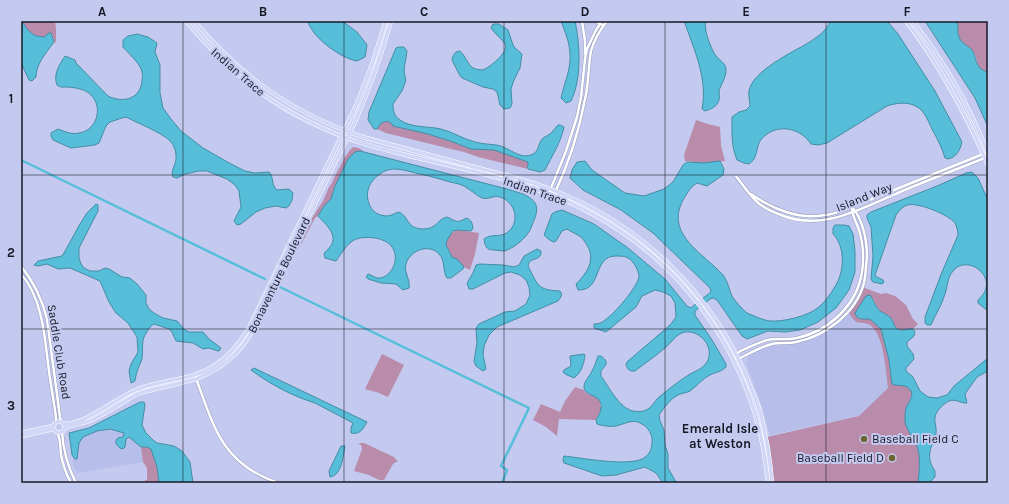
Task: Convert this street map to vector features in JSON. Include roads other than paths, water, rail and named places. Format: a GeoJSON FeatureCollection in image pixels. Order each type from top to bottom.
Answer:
{"type":"FeatureCollection","features":[{"type":"Feature","properties":{"kind":"main road","name":"Indian Trace"},"geometry":{"type":"LineString","coordinates":[[186,21],[200,38],[240,78],[281,106],[314,124],[371,146],[550,191]]}},
{"type":"Feature","properties":{"kind":"main road","name":"Indian Trace"},"geometry":{"type":"LineString","coordinates":[[194,21],[221,51],[248,75],[286,102],[344,131],[526,181],[592,208],[632,232],[666,261],[688,284],[706,306],[725,334],[753,391],[760,411],[768,451],[772,483]]}},
{"type":"Feature","properties":{"kind":"main road","name":"Bonaventure Boulevard"},"geometry":{"type":"LineString","coordinates":[[58,428],[62,423],[74,422],[91,416],[131,392],[146,386],[196,376],[224,360],[236,348],[244,338],[249,328],[360,97],[386,21]]}},
{"type":"Feature","properties":{"kind":"main road","name":"Bonaventure Boulevard"},"geometry":{"type":"LineString","coordinates":[[21,436],[93,420],[135,395],[215,370],[221,367],[233,356],[247,340],[350,133],[380,60],[391,21]]}},
{"type":"Feature","properties":{"kind":"main road"},"geometry":{"type":"LineString","coordinates":[[906,21],[945,78],[966,116],[988,165]]}},
{"type":"Feature","properties":{"kind":"main road"},"geometry":{"type":"LineString","coordinates":[[913,21],[960,92],[974,119],[988,154]]}},
{"type":"Feature","properties":{"kind":"main road","name":"Indian Trace"},"geometry":{"type":"LineString","coordinates":[[555,193],[603,219],[644,247],[674,275],[697,302],[719,334],[740,372],[756,419],[768,483]]}},
{"type":"Feature","properties":{"kind":"main road"},"geometry":{"type":"LineString","coordinates":[[58,428],[62,423]]}},
{"type":"Feature","properties":{"kind":"main road","name":"Bonaventure Boulevard"},"geometry":{"type":"LineString","coordinates":[[21,433],[49,427],[58,428]]}},
{"type":"Feature","properties":{"kind":"street"},"geometry":{"type":"LineString","coordinates":[[550,191],[566,151],[577,117],[581,97],[585,59],[585,41],[582,21]]}},
{"type":"Feature","properties":{"kind":"street"},"geometry":{"type":"LineString","coordinates":[[595,21],[600,22],[603,26]]}},
{"type":"Feature","properties":{"kind":"street"},"geometry":{"type":"LineString","coordinates":[[555,193],[581,118],[586,97],[592,50],[595,40],[607,21]]}},
{"type":"Feature","properties":{"kind":"street"},"geometry":{"type":"LineString","coordinates":[[585,59],[592,38],[600,22]]}},
{"type":"Feature","properties":{"kind":"street","name":"Island Way"},"geometry":{"type":"LineString","coordinates":[[748,191],[774,208],[794,214],[824,216],[852,207],[983,154],[988,154]]}},
{"type":"Feature","properties":{"kind":"street"},"geometry":{"type":"LineString","coordinates":[[985,158],[988,154]]}},
{"type":"Feature","properties":{"kind":"street","name":"Island Way"},"geometry":{"type":"LineString","coordinates":[[736,176],[756,201],[775,213],[795,220],[825,221],[852,213],[985,158]]}},
{"type":"Feature","properties":{"kind":"street"},"geometry":{"type":"LineString","coordinates":[[733,359],[738,359],[770,345],[795,343],[815,336],[826,331],[852,307],[864,283],[867,258],[863,230],[856,211],[852,207]]}},
{"type":"Feature","properties":{"kind":"street"},"geometry":{"type":"LineString","coordinates":[[733,359],[736,354],[767,340],[792,339],[805,335],[823,327],[840,315],[854,296],[862,272],[862,245],[859,231],[852,213],[852,207]]}},
{"type":"Feature","properties":{"kind":"street"},"geometry":{"type":"LineString","coordinates":[[809,216],[809,221]]}},
{"type":"Feature","properties":{"kind":"street","name":"Saddle Club Road"},"geometry":{"type":"LineString","coordinates":[[21,266],[28,274],[45,309],[62,423]]}},
{"type":"Feature","properties":{"kind":"street","name":"Saddle Club Road"},"geometry":{"type":"LineString","coordinates":[[21,274],[34,295],[39,307],[63,462],[71,483]]}},
{"type":"Feature","properties":{"kind":"street"},"geometry":{"type":"LineString","coordinates":[[196,376],[214,427],[227,449],[249,470],[279,483]]}},
{"type":"Feature","properties":{"kind":"street","name":"Saddle Club Road"},"geometry":{"type":"LineString","coordinates":[[58,428],[69,466],[76,483]]}},
{"type":"Feature","properties":{"kind":"street"},"geometry":{"type":"LineString","coordinates":[[69,479],[73,476]]}},
{"type":"Feature","properties":{"kind":"waterway"},"geometry":{"type":"LineString","coordinates":[[21,160],[265,279]]}},
{"type":"Feature","properties":{"kind":"waterway"},"geometry":{"type":"LineString","coordinates":[[280,287],[529,408],[501,466],[507,470],[502,483]]}},
{"type":"Feature","properties":{"kind":"place","name":"Baseball Field C"},"geometry":{"type":"Point","coordinates":[864,439]}},
{"type":"Feature","properties":{"kind":"place","name":"Baseball Field D"},"geometry":{"type":"Point","coordinates":[892,458]}},
{"type":"Feature","properties":{"kind":"district","name":"Emerald Isle at Weston"},"geometry":{"type":"Point","coordinates":[720,436]}}]}
